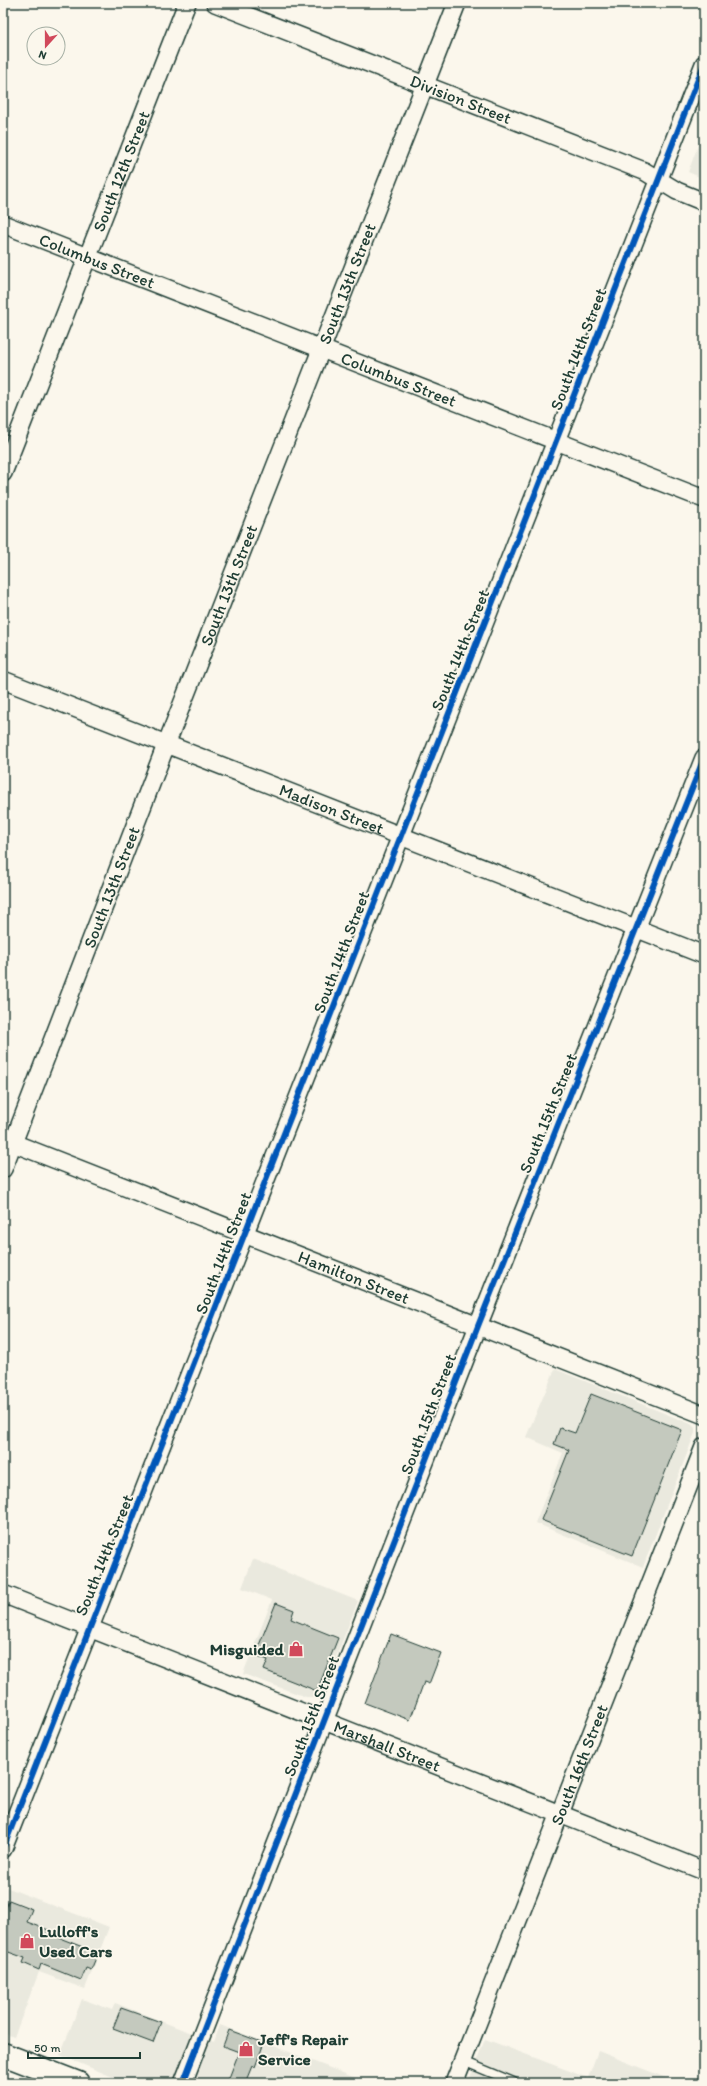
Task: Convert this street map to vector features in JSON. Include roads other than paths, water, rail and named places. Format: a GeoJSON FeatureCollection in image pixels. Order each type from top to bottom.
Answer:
{"type":"FeatureCollection","features":[{"type":"Feature","properties":{"kind":"main road"},"geometry":{"type":"LineString","coordinates":[[3,2054],[78,2083]]}},
{"type":"Feature","properties":{"kind":"street","name":"South 12th Street"},"geometry":{"type":"LineString","coordinates":[[3,473],[187,3]]}},
{"type":"Feature","properties":{"kind":"street","name":"Division Street"},"geometry":{"type":"LineString","coordinates":[[216,3],[644,171],[677,191],[704,202]]}},
{"type":"Feature","properties":{"kind":"street","name":"South 13th Street"},"geometry":{"type":"LineString","coordinates":[[3,1169],[8,1141],[323,349],[457,3]]}},
{"type":"Feature","properties":{"kind":"street","name":"South 14th Street"},"geometry":{"type":"LineString","coordinates":[[3,1849],[660,180],[704,64]]}},
{"type":"Feature","properties":{"kind":"street","name":"Columbus Street"},"geometry":{"type":"LineString","coordinates":[[3,224],[704,500]]}},
{"type":"Feature","properties":{"kind":"street","name":"Madison Street"},"geometry":{"type":"LineString","coordinates":[[3,680],[704,955]]}},
{"type":"Feature","properties":{"kind":"street","name":"South 15th Street"},"geometry":{"type":"LineString","coordinates":[[183,2083],[478,1326],[704,758]]}},
{"type":"Feature","properties":{"kind":"street","name":"Hamilton Street"},"geometry":{"type":"LineString","coordinates":[[8,1141],[704,1415]]}},
{"type":"Feature","properties":{"kind":"street","name":"South 16th Street"},"geometry":{"type":"LineString","coordinates":[[454,2083],[704,1447]]}},
{"type":"Feature","properties":{"kind":"street","name":"Marshall Street"},"geometry":{"type":"LineString","coordinates":[[3,1594],[704,1871]]}},
{"type":"Feature","properties":{"kind":"lane"},"geometry":{"type":"LineString","coordinates":[[463,2061],[516,2083]]}},
{"type":"Feature","properties":{"kind":"place","name":"Misguided"},"geometry":{"type":"Point","coordinates":[296,1649]}},
{"type":"Feature","properties":{"kind":"place","name":"Lulloff's Used Cars"},"geometry":{"type":"Point","coordinates":[27,1941]}},
{"type":"Feature","properties":{"kind":"place","name":"Jeff's Repair Service"},"geometry":{"type":"Point","coordinates":[246,2049]}}]}
